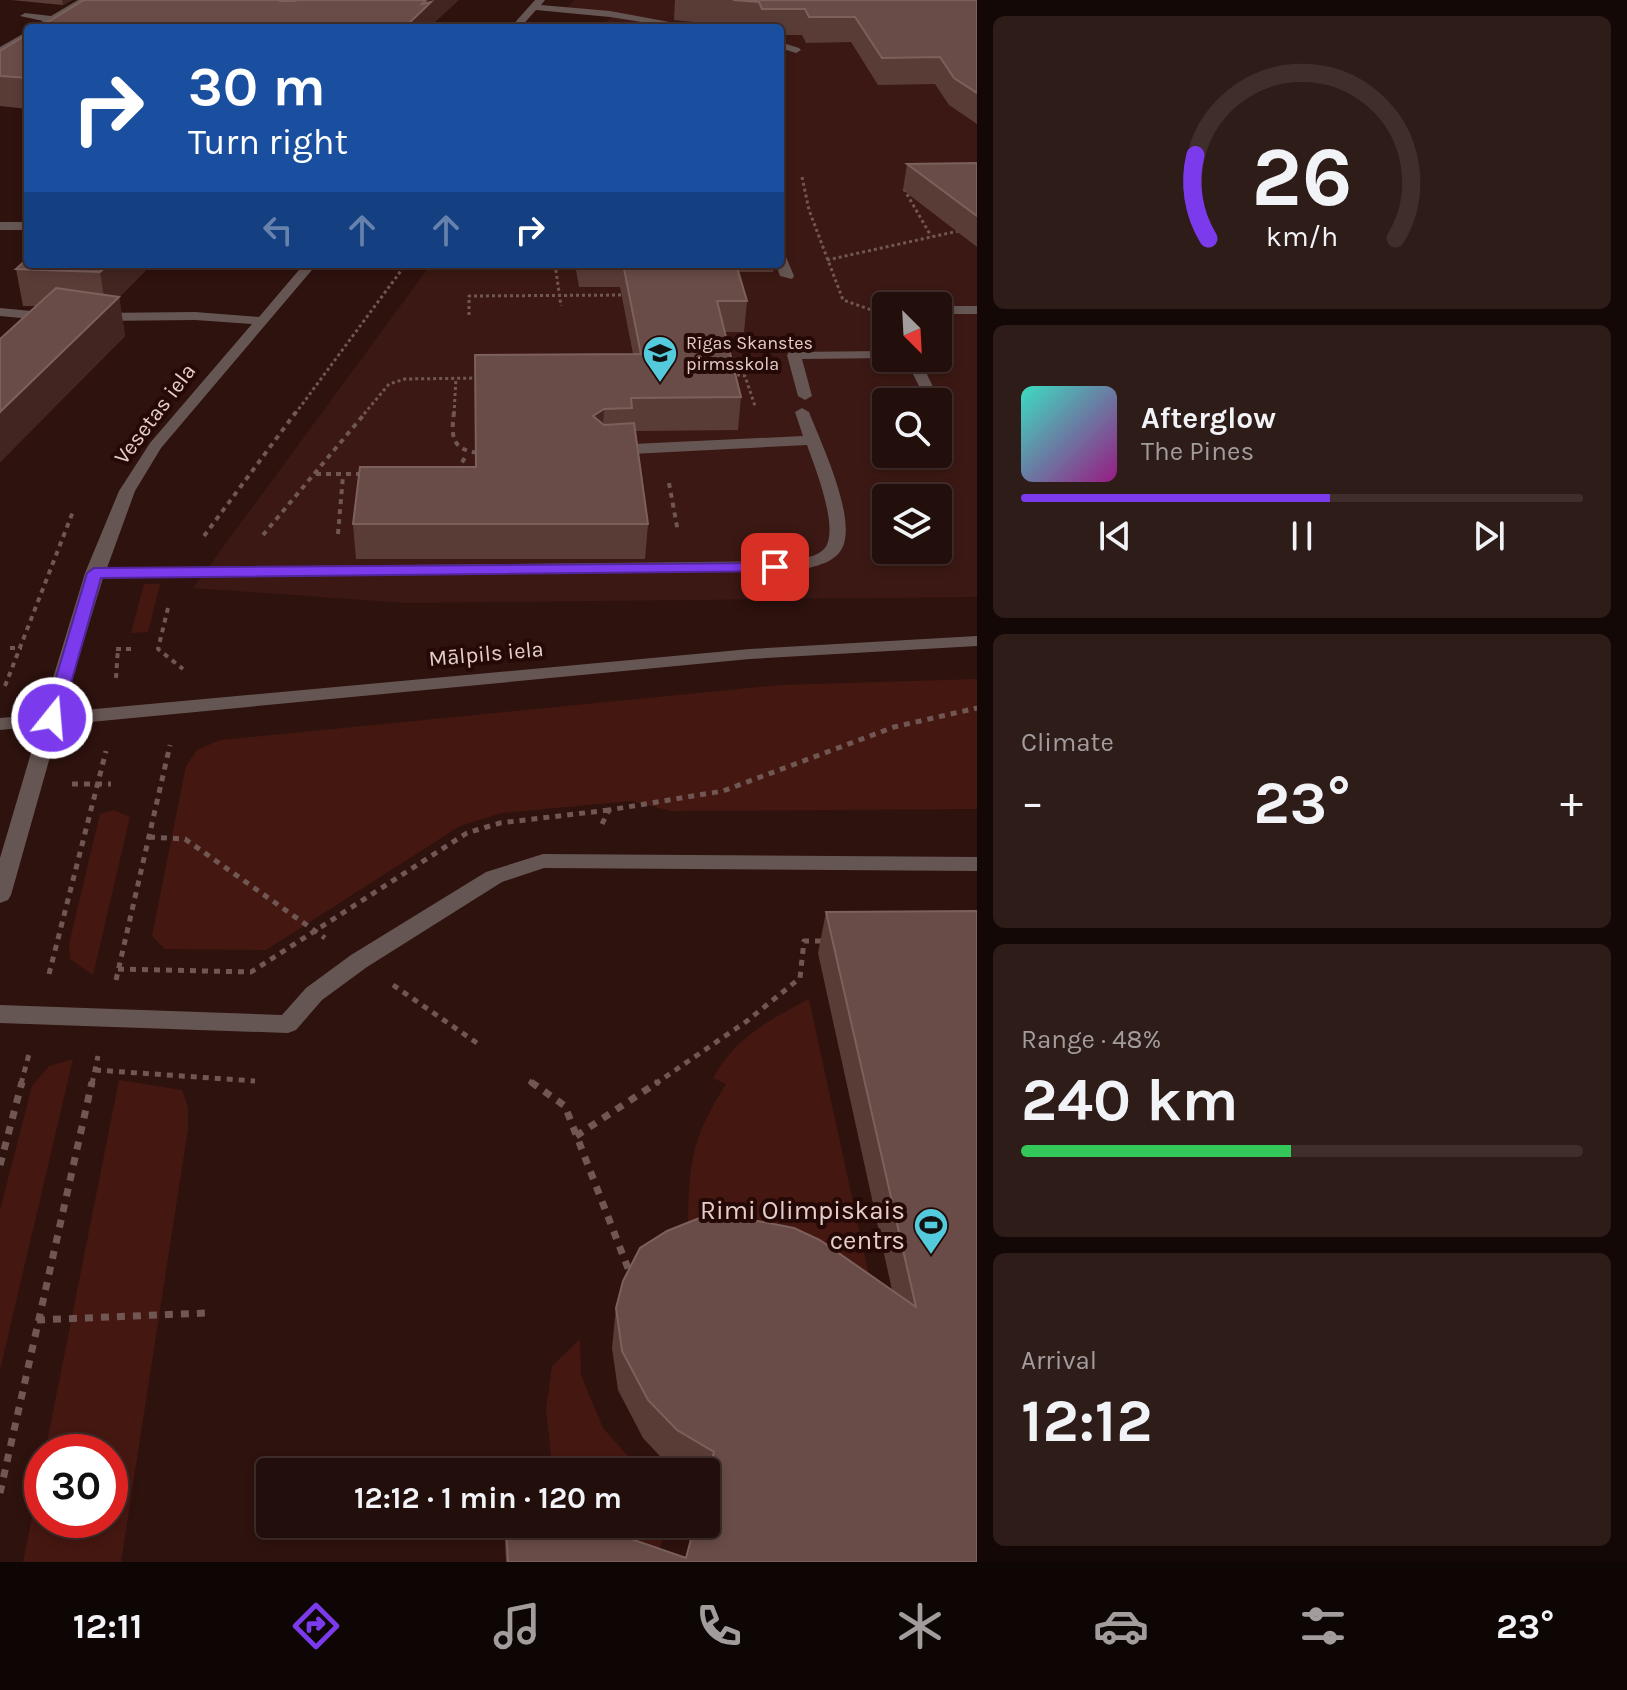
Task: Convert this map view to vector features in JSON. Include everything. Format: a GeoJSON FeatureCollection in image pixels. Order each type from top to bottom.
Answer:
{"type":"FeatureCollection","features":[{"type":"Feature","properties":{"kind":"street"},"geometry":{"type":"LineString","coordinates":[[45,24],[84,0]]}},
{"type":"Feature","properties":{"kind":"street"},"geometry":{"type":"LineString","coordinates":[[518,24],[536,4],[672,24]]}},
{"type":"Feature","properties":{"kind":"street"},"geometry":{"type":"LineString","coordinates":[[25,16],[53,19]]}},
{"type":"Feature","properties":{"kind":"street"},"geometry":{"type":"LineString","coordinates":[[0,51],[24,36]]}},
{"type":"Feature","properties":{"kind":"street"},"geometry":{"type":"LineString","coordinates":[[784,46],[796,50]]}},
{"type":"Feature","properties":{"kind":"street"},"geometry":{"type":"LineString","coordinates":[[0,226],[24,226]]}},
{"type":"Feature","properties":{"kind":"street","name":"Vesetas iela"},"geometry":{"type":"LineString","coordinates":[[0,895],[94,573],[127,491],[139,469],[307,268]]}},
{"type":"Feature","properties":{"kind":"street"},"geometry":{"type":"LineString","coordinates":[[784,268],[787,276]]}},
{"type":"Feature","properties":{"kind":"street"},"geometry":{"type":"LineString","coordinates":[[952,310],[977,310]]}},
{"type":"Feature","properties":{"kind":"street"},"geometry":{"type":"LineString","coordinates":[[0,312],[75,317],[195,316],[261,321]]}},
{"type":"Feature","properties":{"kind":"street"},"geometry":{"type":"LineString","coordinates":[[805,396],[794,355],[872,354]]}},
{"type":"Feature","properties":{"kind":"street"},"geometry":{"type":"LineString","coordinates":[[94,573],[794,566],[832,551],[838,540],[838,517],[802,412]]}},
{"type":"Feature","properties":{"kind":"street"},"geometry":{"type":"LineString","coordinates":[[602,450],[811,440]]}},
{"type":"Feature","properties":{"kind":"street","name":"Mālpils iela"},"geometry":{"type":"LineString","coordinates":[[0,724],[750,654],[977,641]]}},
{"type":"Feature","properties":{"kind":"street"},"geometry":{"type":"LineString","coordinates":[[0,1014],[288,1024],[314,994],[359,961],[494,877],[543,861],[977,864]]}},
{"type":"Feature","properties":{"kind":"path"},"geometry":{"type":"LineString","coordinates":[[802,177],[809,210],[843,300],[872,310]]}},
{"type":"Feature","properties":{"kind":"path"},"geometry":{"type":"LineString","coordinates":[[903,186],[931,237]]}},
{"type":"Feature","properties":{"kind":"path"},"geometry":{"type":"LineString","coordinates":[[827,260],[967,229]]}},
{"type":"Feature","properties":{"kind":"path"},"geometry":{"type":"LineString","coordinates":[[183,681],[185,671],[158,649],[176,574],[403,268]]}},
{"type":"Feature","properties":{"kind":"path"},"geometry":{"type":"LineString","coordinates":[[556,268],[561,306]]}},
{"type":"Feature","properties":{"kind":"path"},"geometry":{"type":"LineString","coordinates":[[469,315],[469,296],[631,295]]}},
{"type":"Feature","properties":{"kind":"path"},"geometry":{"type":"LineString","coordinates":[[722,374],[745,376],[766,441]]}},
{"type":"Feature","properties":{"kind":"path"},"geometry":{"type":"LineString","coordinates":[[456,378],[457,401],[451,438],[467,454],[482,453]]}},
{"type":"Feature","properties":{"kind":"path"},"geometry":{"type":"LineString","coordinates":[[245,573],[253,546],[389,384],[405,379],[488,378]]}},
{"type":"Feature","properties":{"kind":"path"},"geometry":{"type":"LineString","coordinates":[[662,447],[685,568]]}},
{"type":"Feature","properties":{"kind":"path"},"geometry":{"type":"LineString","coordinates":[[446,473],[458,471],[467,454]]}},
{"type":"Feature","properties":{"kind":"path"},"geometry":{"type":"LineString","coordinates":[[316,474],[373,474]]}},
{"type":"Feature","properties":{"kind":"path"},"geometry":{"type":"LineString","coordinates":[[334,572],[343,476]]}},
{"type":"Feature","properties":{"kind":"path"},"geometry":{"type":"LineString","coordinates":[[118,969],[251,972],[467,833],[500,823],[609,810],[723,791],[894,727],[977,708]]}},
{"type":"Feature","properties":{"kind":"path"},"geometry":{"type":"LineString","coordinates":[[116,981],[172,735]]}},
{"type":"Feature","properties":{"kind":"path"},"geometry":{"type":"LineString","coordinates":[[583,860],[609,810]]}},
{"type":"Feature","properties":{"kind":"path"},"geometry":{"type":"LineString","coordinates":[[149,837],[185,839],[326,939]]}},
{"type":"Feature","properties":{"kind":"path"},"geometry":{"type":"LineString","coordinates":[[576,1136],[681,1067],[800,978],[804,941],[835,941]]}},
{"type":"Feature","properties":{"kind":"path"},"geometry":{"type":"LineString","coordinates":[[386,980],[477,1043]]}},
{"type":"Feature","properties":{"kind":"path"},"geometry":{"type":"LineString","coordinates":[[0,1493],[99,1051]]}},
{"type":"Feature","properties":{"kind":"path"},"geometry":{"type":"LineString","coordinates":[[95,1070],[255,1081]]}},
{"type":"Feature","properties":{"kind":"path"},"geometry":{"type":"LineString","coordinates":[[529,1081],[565,1106],[636,1288]]}},
{"type":"Feature","properties":{"kind":"path"},"geometry":{"type":"LineString","coordinates":[[37,1320],[206,1313]]}},
{"type":"Feature","properties":{"kind":"shaded area","name":"Rīgas Skanstes pirmsskola"},"geometry":{"type":"Polygon","coordinates":[[[574,0],[977,0],[977,597],[405,603],[193,588],[428,268],[784,268],[784,24],[604,24],[611,17],[563,13],[574,0]]]}},
{"type":"Feature","properties":{"kind":"shaded area"},"geometry":{"type":"Polygon","coordinates":[[[144,584],[160,584],[148,632],[131,633],[144,584]]]}},
{"type":"Feature","properties":{"kind":"shaded area"},"geometry":{"type":"Polygon","coordinates":[[[977,679],[977,809],[671,811],[631,801],[502,813],[460,826],[266,950],[165,949],[152,936],[186,766],[197,750],[220,740],[780,685],[977,679]]]}},
{"type":"Feature","properties":{"kind":"shaded area"},"geometry":{"type":"Polygon","coordinates":[[[113,810],[130,817],[93,975],[70,959],[69,944],[100,814],[113,810]]]}},
{"type":"Feature","properties":{"kind":"shaded area"},"geometry":{"type":"Polygon","coordinates":[[[809,999],[871,1285],[688,1226],[694,1152],[705,1121],[726,1084],[713,1078],[732,1052],[754,1031],[809,999]]]}},
{"type":"Feature","properties":{"kind":"shaded area"},"geometry":{"type":"Polygon","coordinates":[[[73,1059],[0,1370],[0,1210],[32,1086],[49,1066],[73,1059]]]}},
{"type":"Feature","properties":{"kind":"shaded area"},"geometry":{"type":"Polygon","coordinates":[[[119,1080],[182,1090],[188,1107],[188,1129],[128,1517],[128,1434],[49,1434],[119,1080]]]}},
{"type":"Feature","properties":{"kind":"shaded area"},"geometry":{"type":"Polygon","coordinates":[[[580,1339],[581,1375],[603,1428],[630,1458],[551,1458],[546,1410],[552,1366],[580,1339]]]}},
{"type":"Feature","properties":{"kind":"shaded area"},"geometry":{"type":"Polygon","coordinates":[[[28,1538],[125,1538],[121,1562],[23,1562],[28,1538]]]}},
{"type":"Feature","properties":{"kind":"shaded area"},"geometry":{"type":"Polygon","coordinates":[[[603,1538],[663,1538],[655,1562],[603,1538]]]}},
{"type":"Feature","properties":{"kind":"building"},"geometry":{"type":"Polygon","coordinates":[[[84,0],[431,2],[408,24],[45,24],[84,0]]]}},
{"type":"Feature","properties":{"kind":"building"},"geometry":{"type":"Polygon","coordinates":[[[733,0],[977,0],[977,93],[954,78],[940,57],[882,58],[855,17],[809,17],[805,9],[762,9],[759,2],[733,0]]]}},
{"type":"Feature","properties":{"kind":"building"},"geometry":{"type":"Polygon","coordinates":[[[24,36],[24,78],[0,76],[0,51],[24,36]]]}},
{"type":"Feature","properties":{"kind":"building"},"geometry":{"type":"Polygon","coordinates":[[[977,163],[977,216],[907,164],[977,163]]]}},
{"type":"Feature","properties":{"kind":"building"},"geometry":{"type":"Polygon","coordinates":[[[24,262],[24,268],[104,268],[100,272],[16,269],[24,262]]]}},
{"type":"Feature","properties":{"kind":"building"},"geometry":{"type":"Polygon","coordinates":[[[624,268],[737,268],[747,301],[717,301],[741,397],[631,398],[632,408],[604,409],[593,416],[604,425],[634,423],[648,524],[353,524],[360,467],[476,467],[475,355],[641,354],[624,268]]]}},
{"type":"Feature","properties":{"kind":"building"},"geometry":{"type":"Polygon","coordinates":[[[56,288],[119,297],[0,412],[0,339],[56,288]]]}},
{"type":"Feature","properties":{"kind":"building","name":"Rimi Olimpiskais centrs"},"geometry":{"type":"Polygon","coordinates":[[[977,911],[977,1562],[508,1562],[507,1538],[628,1538],[686,1558],[691,1538],[720,1538],[720,1458],[712,1458],[714,1452],[677,1430],[648,1400],[622,1351],[616,1308],[623,1281],[640,1248],[667,1231],[702,1217],[727,1215],[794,1228],[820,1240],[916,1307],[826,912],[977,911]]]}},
{"type":"Feature","properties":{"kind":"place","name":"Rīgas Skanstes pirmsskola"},"geometry":{"type":"Point","coordinates":[660,384]}},
{"type":"Feature","properties":{"kind":"place","name":"Rimi Olimpiskais centrs"},"geometry":{"type":"Point","coordinates":[931,1256]}},
{"type":"Feature","properties":{"kind":"route"},"geometry":{"type":"LineString","coordinates":[[52,718],[94,573],[775,567]]}}]}
